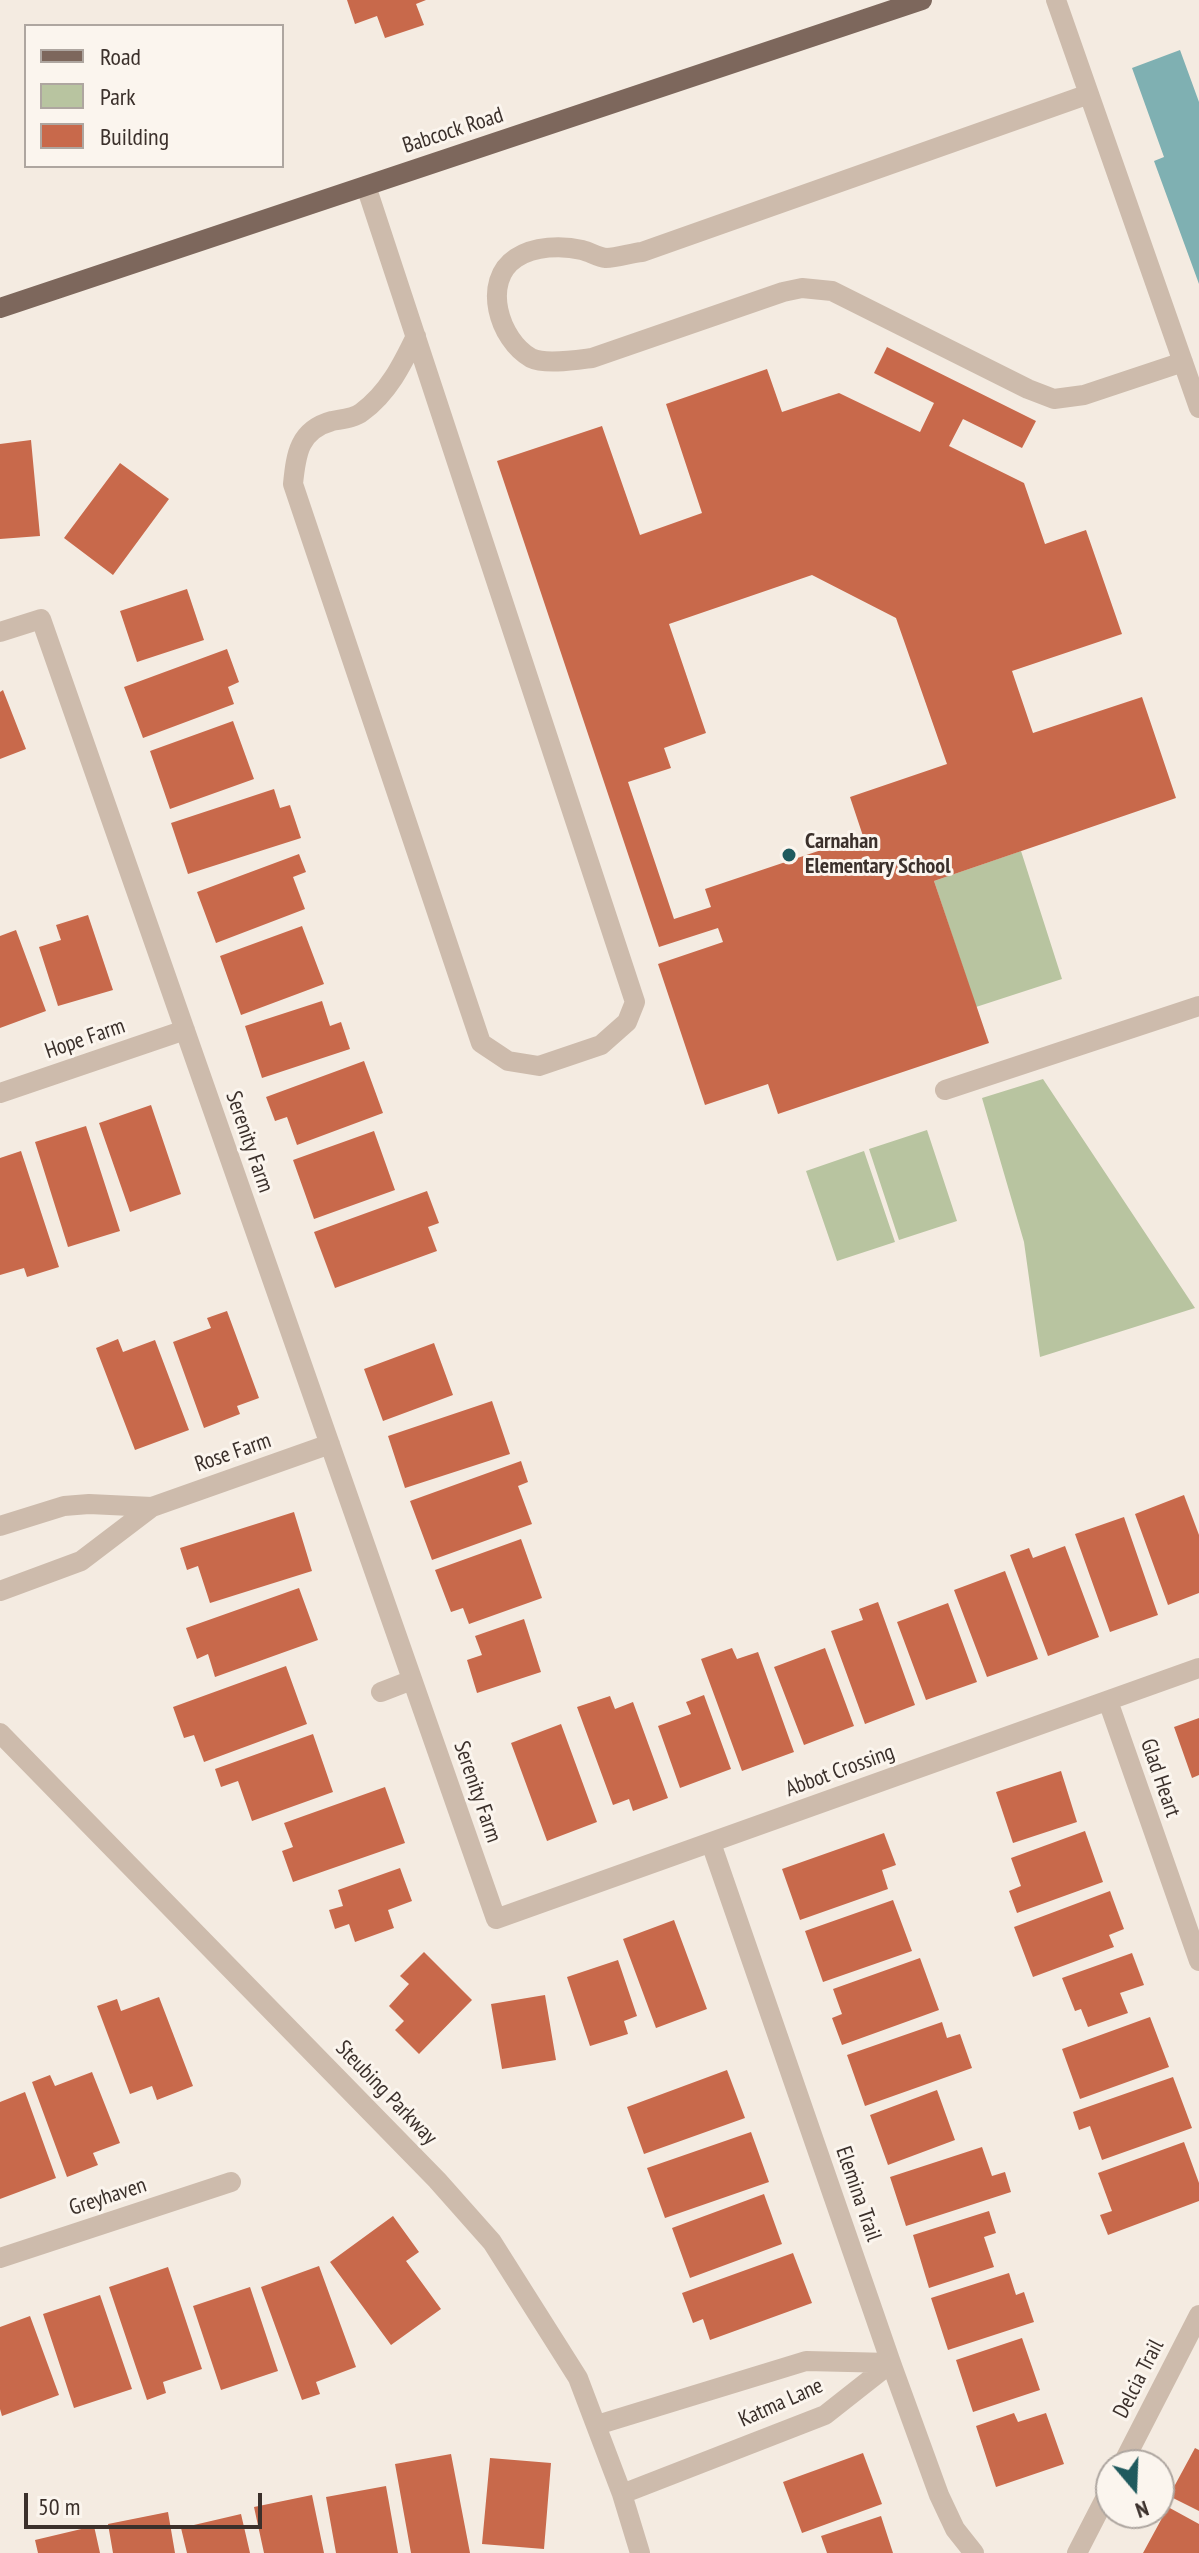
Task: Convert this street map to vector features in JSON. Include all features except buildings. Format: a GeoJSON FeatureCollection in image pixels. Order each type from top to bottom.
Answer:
{"type":"FeatureCollection","features":[{"type":"Feature","properties":{"kind":"main road","name":"Babcock Road"},"geometry":{"type":"LineString","coordinates":[[0,308],[922,0]]}},
{"type":"Feature","properties":{"kind":"street"},"geometry":{"type":"LineString","coordinates":[[1056,0],[1199,408]]}},
{"type":"Feature","properties":{"kind":"street"},"geometry":{"type":"LineString","coordinates":[[1089,94],[642,252],[605,258],[579,249],[552,247],[517,257],[504,269],[498,287],[498,310],[507,336],[532,359],[568,362],[592,358],[802,288],[832,291],[1054,399],[1084,395],[1183,362]]}},
{"type":"Feature","properties":{"kind":"street"},"geometry":{"type":"LineString","coordinates":[[366,186],[416,336],[635,1002],[627,1022],[601,1045],[539,1066],[508,1061],[481,1043],[293,484],[296,453],[307,435],[325,423],[360,414],[395,378],[416,336]]}},
{"type":"Feature","properties":{"kind":"street","name":"Serenity Farm"},"geometry":{"type":"LineString","coordinates":[[0,632],[41,619],[496,1919]]}},
{"type":"Feature","properties":{"kind":"street"},"geometry":{"type":"LineString","coordinates":[[945,1090],[1199,1006]]}},
{"type":"Feature","properties":{"kind":"street","name":"Hope Farm"},"geometry":{"type":"LineString","coordinates":[[0,1093],[185,1030]]}},
{"type":"Feature","properties":{"kind":"street","name":"Rose Farm"},"geometry":{"type":"LineString","coordinates":[[0,1591],[81,1561],[152,1507],[330,1444]]}},
{"type":"Feature","properties":{"kind":"street","name":"Rose Farm"},"geometry":{"type":"LineString","coordinates":[[0,1526],[64,1506],[152,1507]]}},
{"type":"Feature","properties":{"kind":"street","name":"Abbot Crossing"},"geometry":{"type":"LineString","coordinates":[[496,1919],[1199,1668]]}},
{"type":"Feature","properties":{"kind":"street"},"geometry":{"type":"LineString","coordinates":[[381,1692],[412,1680]]}},
{"type":"Feature","properties":{"kind":"street","name":"Glad Heart"},"geometry":{"type":"LineString","coordinates":[[1108,1701],[1199,1961]]}},
{"type":"Feature","properties":{"kind":"street","name":"Steubing Parkway"},"geometry":{"type":"LineString","coordinates":[[0,1733],[426,2169],[492,2242],[578,2378],[622,2494],[640,2553]]}},
{"type":"Feature","properties":{"kind":"street","name":"Elemina Trail"},"geometry":{"type":"LineString","coordinates":[[711,1843],[939,2495],[955,2529],[974,2553]]}},
{"type":"Feature","properties":{"kind":"street","name":"Greyhaven"},"geometry":{"type":"LineString","coordinates":[[0,2258],[231,2182]]}},
{"type":"Feature","properties":{"kind":"street","name":"Delcia Trail"},"geometry":{"type":"LineString","coordinates":[[1130,2449],[1199,2315]]}},
{"type":"Feature","properties":{"kind":"street","name":"Katma Lane"},"geometry":{"type":"LineString","coordinates":[[597,2425],[806,2361],[891,2363]]}},
{"type":"Feature","properties":{"kind":"street","name":"Katma Lane"},"geometry":{"type":"LineString","coordinates":[[622,2494],[825,2415],[891,2363]]}},
{"type":"Feature","properties":{"kind":"street"},"geometry":{"type":"LineString","coordinates":[[1077,2553],[1095,2518]]}},
{"type":"Feature","properties":{"kind":"green space"},"geometry":{"type":"Polygon","coordinates":[[[1021,851],[1062,979],[976,1007],[934,881],[1021,851]]]}},
{"type":"Feature","properties":{"kind":"green space"},"geometry":{"type":"Polygon","coordinates":[[[1043,1079],[1195,1308],[1040,1357],[1024,1242],[982,1098],[1043,1079]]]}},
{"type":"Feature","properties":{"kind":"green space"},"geometry":{"type":"Polygon","coordinates":[[[927,1130],[957,1221],[899,1240],[869,1149],[927,1130]]]}},
{"type":"Feature","properties":{"kind":"green space"},"geometry":{"type":"Polygon","coordinates":[[[864,1151],[895,1242],[837,1261],[806,1171],[864,1151]]]}},
{"type":"Feature","properties":{"kind":"water"},"geometry":{"type":"Polygon","coordinates":[[[1180,50],[1199,102],[1199,284],[1154,161],[1164,157],[1132,68],[1180,50]]]}},
{"type":"Feature","properties":{"kind":"place","name":"Carnahan Elementary School"},"geometry":{"type":"Point","coordinates":[789,855]}}]}
